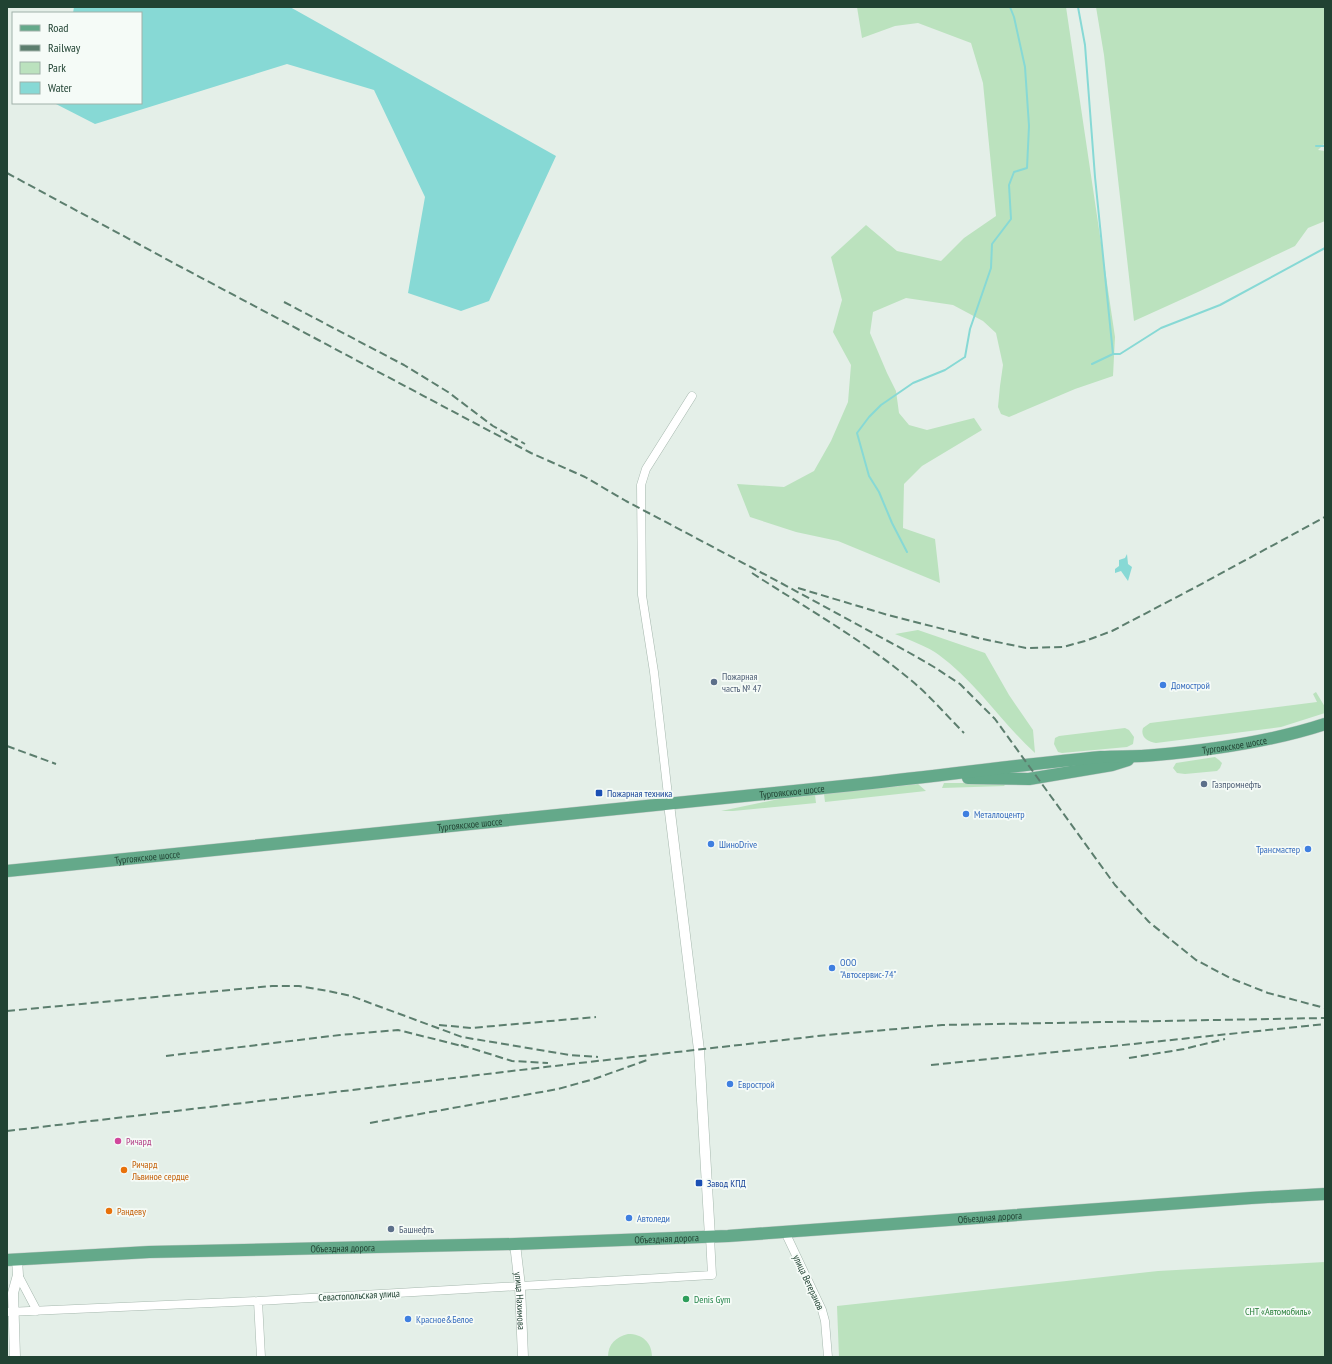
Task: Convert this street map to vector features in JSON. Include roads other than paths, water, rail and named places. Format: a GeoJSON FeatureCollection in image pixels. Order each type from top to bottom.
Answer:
{"type":"FeatureCollection","features":[{"type":"Feature","properties":{"kind":"main road","name":"Тургоякское шоссе"},"geometry":{"type":"LineString","coordinates":[[7,871],[933,777],[1029,779],[1112,765],[1142,756],[1237,745],[1292,734],[1325,724]]}},
{"type":"Feature","properties":{"kind":"main road","name":"Объездная дорога"},"geometry":{"type":"LineString","coordinates":[[12,1260],[148,1252],[515,1244],[710,1236],[1325,1194]]}},
{"type":"Feature","properties":{"kind":"street"},"geometry":{"type":"LineString","coordinates":[[692,396],[646,469],[641,485],[642,595],[653,666],[699,1050],[710,1236]]}},
{"type":"Feature","properties":{"kind":"street","name":"улица Ветеранов"},"geometry":{"type":"LineString","coordinates":[[785,1232],[826,1321],[828,1357]]}},
{"type":"Feature","properties":{"kind":"street","name":"Севастопольская улица"},"geometry":{"type":"LineString","coordinates":[[10,1312],[712,1275],[710,1236]]}},
{"type":"Feature","properties":{"kind":"street","name":"улица Нахимова"},"geometry":{"type":"LineString","coordinates":[[515,1244],[520,1286],[523,1357]]}},
{"type":"Feature","properties":{"kind":"street"},"geometry":{"type":"LineString","coordinates":[[12,1260],[18,1276],[37,1311]]}},
{"type":"Feature","properties":{"kind":"street"},"geometry":{"type":"LineString","coordinates":[[15,1357],[10,1312],[18,1276]]}},
{"type":"Feature","properties":{"kind":"street"},"geometry":{"type":"LineString","coordinates":[[258,1300],[261,1357]]}},
{"type":"Feature","properties":{"kind":"water"},"geometry":{"type":"Polygon","coordinates":[[[74,7],[290,7],[556,156],[489,301],[461,311],[408,293],[425,197],[374,90],[287,64],[95,124],[56,104],[142,104],[142,12],[73,12],[74,7]]]}},
{"type":"Feature","properties":{"kind":"water"},"geometry":{"type":"Polygon","coordinates":[[[1127,554],[1128,564],[1132,567],[1128,581],[1121,571],[1115,573],[1115,569],[1119,566],[1119,560],[1125,558],[1127,554]]]}},
{"type":"Feature","properties":{"kind":"waterway"},"geometry":{"type":"LineString","coordinates":[[907,552],[892,523],[879,492],[869,476],[857,433],[869,417],[881,405],[913,383],[945,370],[965,357],[970,329],[991,268],[992,244],[1011,219],[1009,185],[1014,172],[1027,168],[1029,126],[1025,67],[1014,17],[1010,7]]}},
{"type":"Feature","properties":{"kind":"waterway"},"geometry":{"type":"LineString","coordinates":[[1078,7],[1085,45],[1095,177],[1113,354],[1092,364]]}},
{"type":"Feature","properties":{"kind":"waterway"},"geometry":{"type":"LineString","coordinates":[[1316,146],[1325,146]]}},
{"type":"Feature","properties":{"kind":"waterway"},"geometry":{"type":"LineString","coordinates":[[1113,354],[1120,354],[1161,328],[1220,305],[1325,248]]}},
{"type":"Feature","properties":{"kind":"railway"},"geometry":{"type":"LineString","coordinates":[[7,173],[531,453],[585,477],[626,501],[781,583],[934,667],[960,684],[995,719],[1115,885],[1149,922],[1196,960],[1230,978],[1268,993],[1325,1008]]}},
{"type":"Feature","properties":{"kind":"railway"},"geometry":{"type":"LineString","coordinates":[[284,302],[404,365],[448,392],[493,426],[525,444]]}},
{"type":"Feature","properties":{"kind":"railway"},"geometry":{"type":"LineString","coordinates":[[798,588],[888,615],[978,638],[1026,648],[1063,647],[1112,631],[1325,517]]}},
{"type":"Feature","properties":{"kind":"railway"},"geometry":{"type":"LineString","coordinates":[[752,573],[854,638],[893,666],[925,693],[964,733]]}},
{"type":"Feature","properties":{"kind":"railway"},"geometry":{"type":"LineString","coordinates":[[7,746],[56,764]]}},
{"type":"Feature","properties":{"kind":"railway"},"geometry":{"type":"LineString","coordinates":[[7,1011],[272,986],[299,986],[351,996],[462,1037],[570,1055],[598,1057]]}},
{"type":"Feature","properties":{"kind":"railway"},"geometry":{"type":"LineString","coordinates":[[439,1025],[471,1028],[596,1017]]}},
{"type":"Feature","properties":{"kind":"railway"},"geometry":{"type":"LineString","coordinates":[[7,1131],[571,1064],[827,1035],[942,1025],[1325,1018]]}},
{"type":"Feature","properties":{"kind":"railway"},"geometry":{"type":"LineString","coordinates":[[931,1065],[1325,1024]]}},
{"type":"Feature","properties":{"kind":"railway"},"geometry":{"type":"LineString","coordinates":[[166,1056],[340,1035],[398,1030],[466,1047]]}},
{"type":"Feature","properties":{"kind":"railway"},"geometry":{"type":"LineString","coordinates":[[1129,1058],[1184,1049],[1225,1039]]}},
{"type":"Feature","properties":{"kind":"railway"},"geometry":{"type":"LineString","coordinates":[[461,1045],[512,1061],[548,1063]]}},
{"type":"Feature","properties":{"kind":"railway"},"geometry":{"type":"LineString","coordinates":[[370,1123],[558,1089],[594,1079],[650,1059]]}},
{"type":"Feature","properties":{"kind":"place","name":"Пожарная часть № 47"},"geometry":{"type":"Point","coordinates":[714,682]}},
{"type":"Feature","properties":{"kind":"place","name":"Домострой"},"geometry":{"type":"Point","coordinates":[1163,685]}},
{"type":"Feature","properties":{"kind":"place","name":"Газпромнефть"},"geometry":{"type":"Point","coordinates":[1204,784]}},
{"type":"Feature","properties":{"kind":"place","name":"Пожарная техника"},"geometry":{"type":"Point","coordinates":[599,793]}},
{"type":"Feature","properties":{"kind":"place","name":"Металлоцентр"},"geometry":{"type":"Point","coordinates":[966,814]}},
{"type":"Feature","properties":{"kind":"place","name":"ШиноDrive"},"geometry":{"type":"Point","coordinates":[711,844]}},
{"type":"Feature","properties":{"kind":"place","name":"Трансмастер"},"geometry":{"type":"Point","coordinates":[1308,849]}},
{"type":"Feature","properties":{"kind":"place","name":"ООО \"Автосервис-74\""},"geometry":{"type":"Point","coordinates":[832,968]}},
{"type":"Feature","properties":{"kind":"place","name":"Еврострой"},"geometry":{"type":"Point","coordinates":[730,1084]}},
{"type":"Feature","properties":{"kind":"place","name":"Ричард"},"geometry":{"type":"Point","coordinates":[118,1141]}},
{"type":"Feature","properties":{"kind":"place","name":"Ричард Львиное сердце"},"geometry":{"type":"Point","coordinates":[124,1170]}},
{"type":"Feature","properties":{"kind":"place","name":"Завод КПД"},"geometry":{"type":"Point","coordinates":[699,1183]}},
{"type":"Feature","properties":{"kind":"place","name":"Рандеву"},"geometry":{"type":"Point","coordinates":[109,1211]}},
{"type":"Feature","properties":{"kind":"place","name":"Автоледи"},"geometry":{"type":"Point","coordinates":[629,1218]}},
{"type":"Feature","properties":{"kind":"place","name":"Башнефть"},"geometry":{"type":"Point","coordinates":[391,1229]}},
{"type":"Feature","properties":{"kind":"place","name":"Denis Gym"},"geometry":{"type":"Point","coordinates":[686,1299]}},
{"type":"Feature","properties":{"kind":"place","name":"Красное&Белое"},"geometry":{"type":"Point","coordinates":[408,1319]}},
{"type":"Feature","properties":{"kind":"park label","name":"СНТ «Автомобиль»"},"geometry":{"type":"Point","coordinates":[1278,1311]}}]}
